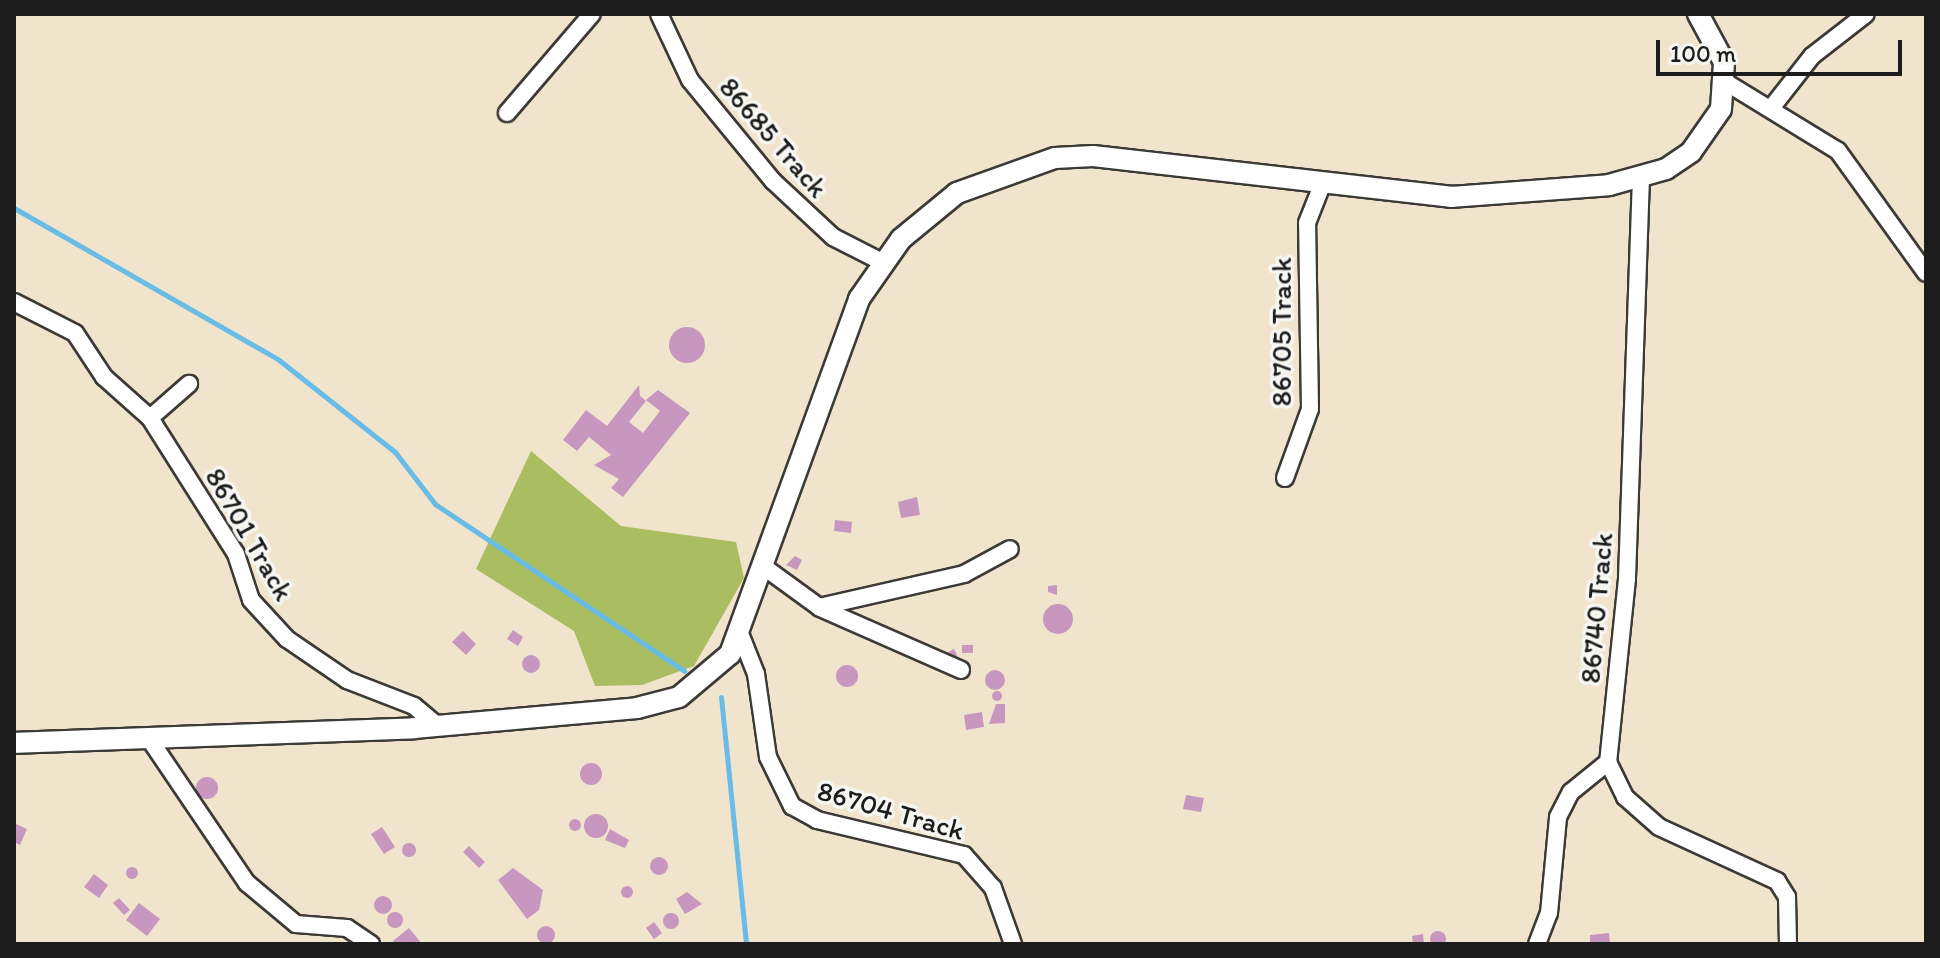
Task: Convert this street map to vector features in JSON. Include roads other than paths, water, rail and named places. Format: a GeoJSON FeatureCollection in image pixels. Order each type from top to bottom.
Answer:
{"type":"FeatureCollection","features":[{"type":"Feature","properties":{"kind":"street"},"geometry":{"type":"LineString","coordinates":[[507,113],[592,14]]}},
{"type":"Feature","properties":{"kind":"street","name":"86685 Track"},"geometry":{"type":"LineString","coordinates":[[659,14],[690,80],[773,181],[833,237],[884,263]]}},
{"type":"Feature","properties":{"kind":"street"},"geometry":{"type":"LineString","coordinates":[[14,743],[438,726],[637,708],[679,697],[730,654],[764,567],[833,363],[859,299],[901,239],[957,193],[1055,158],[1093,156],[1322,185],[1498,198],[1641,177],[1691,152],[1721,109],[1727,83],[1715,36],[1698,14]]}},
{"type":"Feature","properties":{"kind":"street"},"geometry":{"type":"LineString","coordinates":[[1772,107],[1812,56],[1866,14]]}},
{"type":"Feature","properties":{"kind":"street"},"geometry":{"type":"LineString","coordinates":[[1727,83],[1820,135],[1858,171],[1926,273]]}},
{"type":"Feature","properties":{"kind":"street","name":"86740 Track"},"geometry":{"type":"LineString","coordinates":[[1608,762],[1627,579],[1641,177]]}},
{"type":"Feature","properties":{"kind":"street","name":"86705 Track"},"geometry":{"type":"LineString","coordinates":[[1285,478],[1310,409],[1307,223],[1322,185]]}},
{"type":"Feature","properties":{"kind":"street","name":"86701 Track"},"geometry":{"type":"LineString","coordinates":[[14,302],[75,333],[104,377],[150,418],[236,554],[259,610],[323,666],[414,706],[438,726]]}},
{"type":"Feature","properties":{"kind":"street"},"geometry":{"type":"LineString","coordinates":[[150,418],[189,384]]}},
{"type":"Feature","properties":{"kind":"street"},"geometry":{"type":"LineString","coordinates":[[819,607],[964,574],[1010,549]]}},
{"type":"Feature","properties":{"kind":"street"},"geometry":{"type":"LineString","coordinates":[[764,567],[819,607],[961,670]]}},
{"type":"Feature","properties":{"kind":"street","name":"86704 Track"},"geometry":{"type":"LineString","coordinates":[[739,631],[756,674],[768,757],[792,806],[817,820],[964,855],[993,888],[1013,944]]}},
{"type":"Feature","properties":{"kind":"street"},"geometry":{"type":"LineString","coordinates":[[148,737],[247,883],[296,924],[347,928],[371,944]]}},
{"type":"Feature","properties":{"kind":"street"},"geometry":{"type":"LineString","coordinates":[[1537,944],[1549,913],[1558,817],[1571,792],[1608,762],[1625,797],[1659,827],[1777,881],[1787,897],[1788,944]]}},
{"type":"Feature","properties":{"kind":"waterway"},"geometry":{"type":"LineString","coordinates":[[14,208],[279,360],[395,452],[435,504],[684,671]]}},
{"type":"Feature","properties":{"kind":"waterway"},"geometry":{"type":"LineString","coordinates":[[721,697],[746,944]]}}]}
